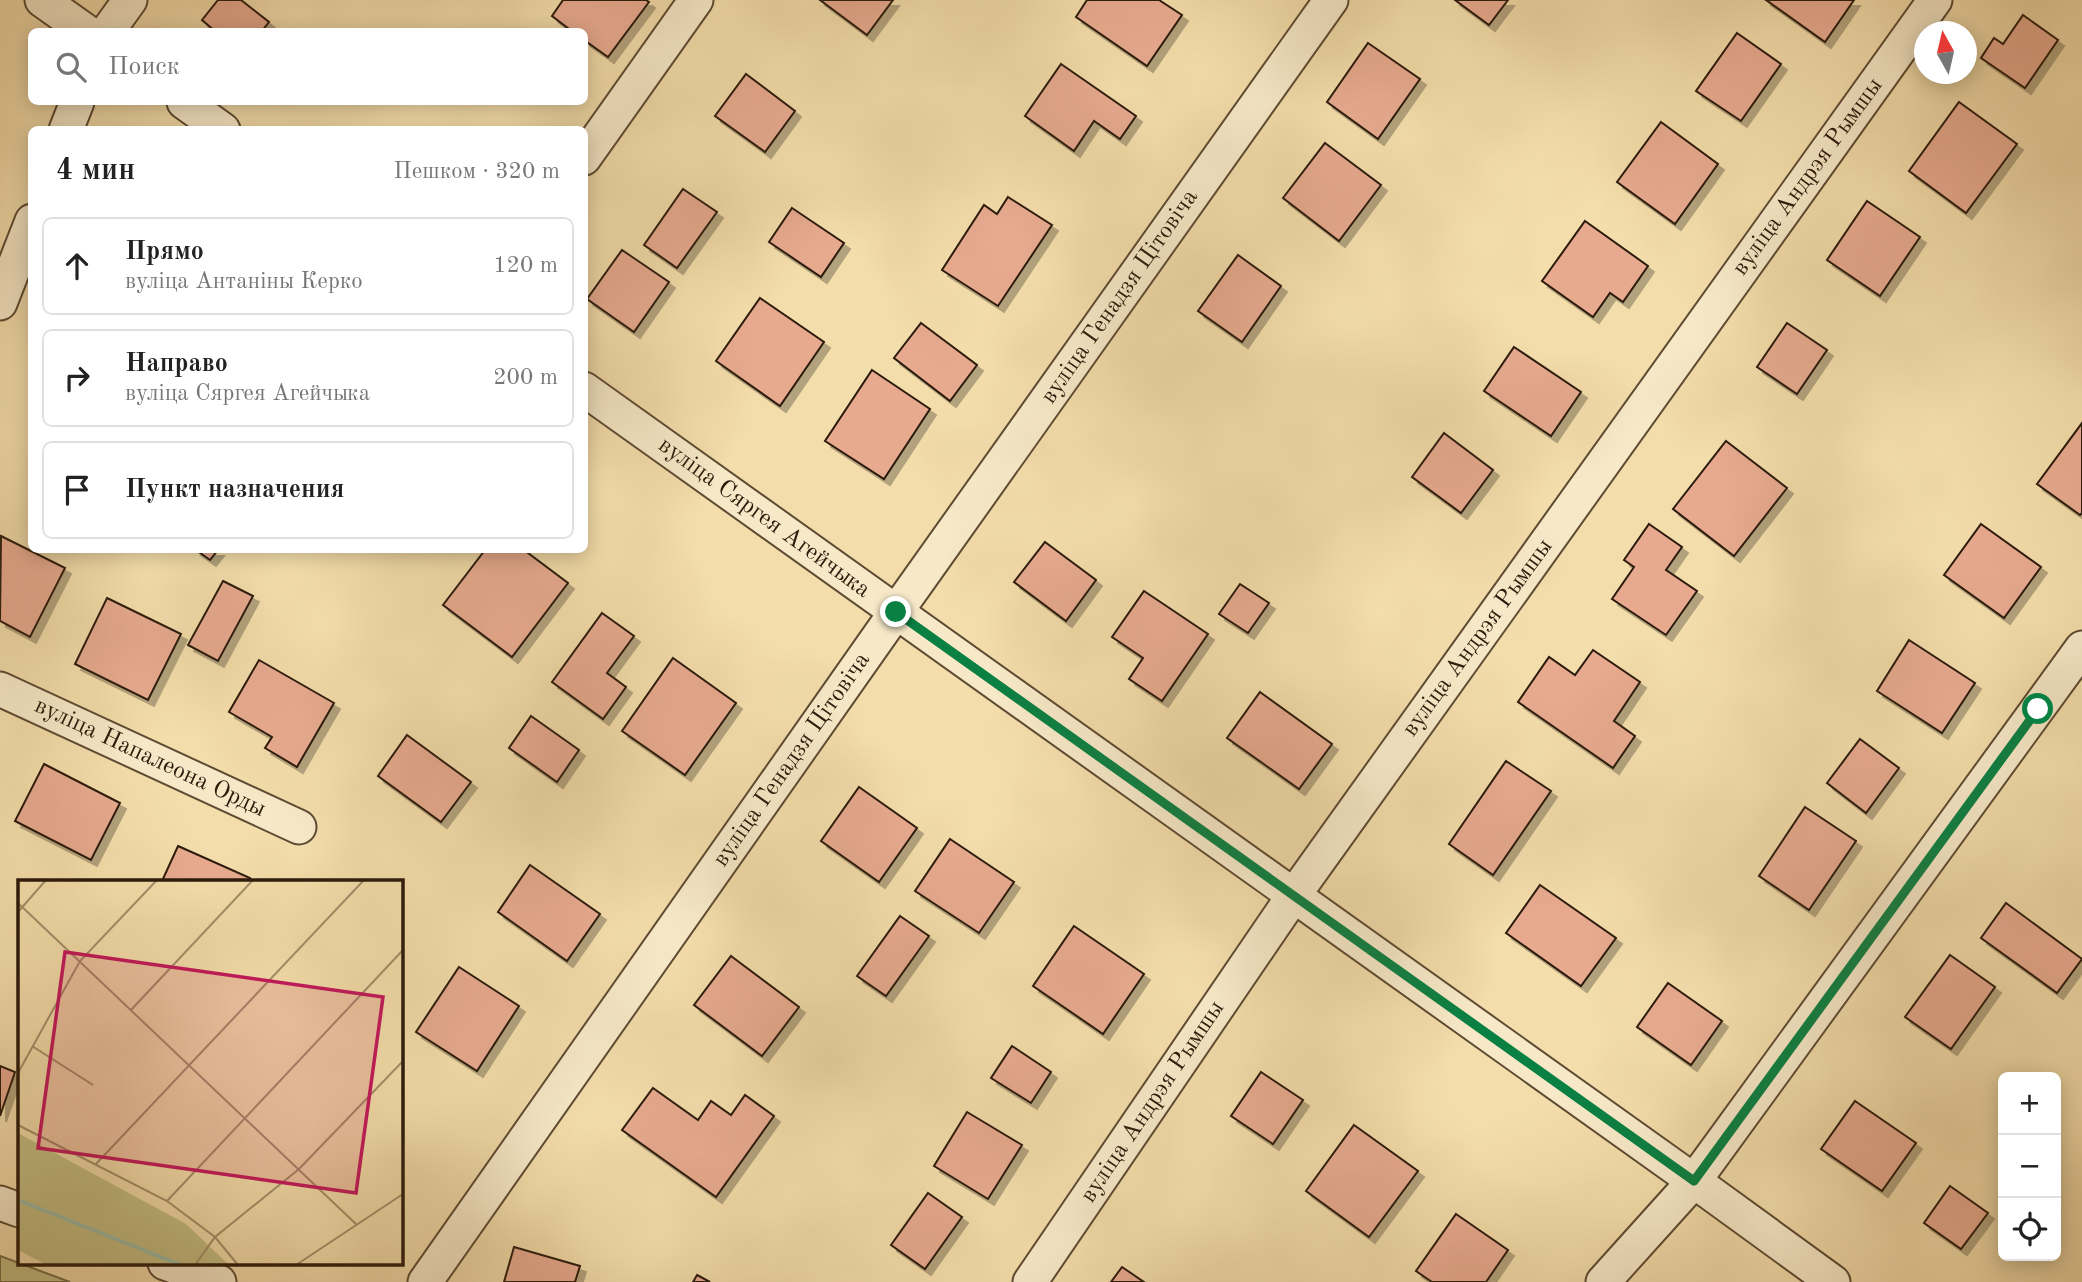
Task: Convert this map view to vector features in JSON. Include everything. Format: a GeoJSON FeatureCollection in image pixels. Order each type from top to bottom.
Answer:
{"type":"FeatureCollection","features":[{"type":"Feature","properties":{"kind":"street"},"geometry":{"type":"LineString","coordinates":[[42,0],[81,28]]}},
{"type":"Feature","properties":{"kind":"street"},"geometry":{"type":"LineString","coordinates":[[110,28],[130,0]]}},
{"type":"Feature","properties":{"kind":"street"},"geometry":{"type":"LineString","coordinates":[[588,152],[696,0]]}},
{"type":"Feature","properties":{"kind":"street","name":"вуліца Генадзя Цітовіча"},"geometry":{"type":"LineString","coordinates":[[425,1282],[1331,0]]}},
{"type":"Feature","properties":{"kind":"street","name":"вуліца Андрэя Рымшы"},"geometry":{"type":"LineString","coordinates":[[1030,1282],[1294,895],[1935,0]]}},
{"type":"Feature","properties":{"kind":"street"},"geometry":{"type":"LineString","coordinates":[[68,126],[76,105]]}},
{"type":"Feature","properties":{"kind":"street"},"geometry":{"type":"LineString","coordinates":[[188,105],[217,126]]}},
{"type":"Feature","properties":{"kind":"street"},"geometry":{"type":"LineString","coordinates":[[0,303],[28,231]]}},
{"type":"Feature","properties":{"kind":"street","name":"вуліца Сяргея Агейчыка"},"geometry":{"type":"LineString","coordinates":[[588,392],[1833,1282]]}},
{"type":"Feature","properties":{"kind":"street"},"geometry":{"type":"LineString","coordinates":[[1603,1282],[1694,1181],[2082,648]]}},
{"type":"Feature","properties":{"kind":"street","name":"вуліца Напалеона Орды"},"geometry":{"type":"LineString","coordinates":[[0,689],[299,827]]}},
{"type":"Feature","properties":{"kind":"street"},"geometry":{"type":"LineString","coordinates":[[0,1203],[18,1210]]}},
{"type":"Feature","properties":{"kind":"street"},"geometry":{"type":"LineString","coordinates":[[168,1264],[219,1282]]}},
{"type":"Feature","properties":{"kind":"shaded area"},"geometry":{"type":"Polygon","coordinates":[[[0,1256],[70,1282],[0,1282],[0,1256]]]}},
{"type":"Feature","properties":{"kind":"building"},"geometry":{"type":"Polygon","coordinates":[[[218,0],[241,0],[269,22],[264,28],[211,28],[202,20],[218,0]]]}},
{"type":"Feature","properties":{"kind":"building"},"geometry":{"type":"Polygon","coordinates":[[[563,0],[649,2],[608,57],[588,43],[588,28],[568,28],[552,16],[563,0]]]}},
{"type":"Feature","properties":{"kind":"building"},"geometry":{"type":"Polygon","coordinates":[[[820,0],[893,0],[867,35],[820,0]]]}},
{"type":"Feature","properties":{"kind":"building"},"geometry":{"type":"Polygon","coordinates":[[[1087,0],[1159,0],[1182,15],[1147,66],[1076,17],[1087,0]]]}},
{"type":"Feature","properties":{"kind":"building"},"geometry":{"type":"Polygon","coordinates":[[[1455,0],[1508,0],[1489,25],[1455,0]]]}},
{"type":"Feature","properties":{"kind":"building"},"geometry":{"type":"Polygon","coordinates":[[[1766,0],[1854,0],[1825,42],[1766,0]]]}},
{"type":"Feature","properties":{"kind":"building"},"geometry":{"type":"Polygon","coordinates":[[[2023,15],[2058,40],[2025,88],[1981,58],[1994,38],[2003,44],[2023,15]]]}},
{"type":"Feature","properties":{"kind":"building"},"geometry":{"type":"Polygon","coordinates":[[[1737,33],[1781,64],[1741,121],[1696,91],[1737,33]]]}},
{"type":"Feature","properties":{"kind":"building"},"geometry":{"type":"Polygon","coordinates":[[[1368,43],[1420,79],[1378,139],[1327,102],[1368,43]]]}},
{"type":"Feature","properties":{"kind":"building"},"geometry":{"type":"Polygon","coordinates":[[[1061,64],[1136,116],[1120,139],[1094,121],[1074,151],[1025,116],[1061,64]]]}},
{"type":"Feature","properties":{"kind":"building"},"geometry":{"type":"Polygon","coordinates":[[[746,74],[795,111],[765,152],[715,116],[746,74]]]}},
{"type":"Feature","properties":{"kind":"building"},"geometry":{"type":"Polygon","coordinates":[[[1959,102],[2017,144],[1966,213],[1909,171],[1959,102]]]}},
{"type":"Feature","properties":{"kind":"building"},"geometry":{"type":"Polygon","coordinates":[[[1661,122],[1718,164],[1675,224],[1617,182],[1661,122]]]}},
{"type":"Feature","properties":{"kind":"building"},"geometry":{"type":"Polygon","coordinates":[[[1325,143],[1381,185],[1339,241],[1283,198],[1325,143]]]}},
{"type":"Feature","properties":{"kind":"building"},"geometry":{"type":"Polygon","coordinates":[[[683,189],[717,212],[677,268],[644,245],[683,189]]]}},
{"type":"Feature","properties":{"kind":"building"},"geometry":{"type":"Polygon","coordinates":[[[1008,197],[1052,225],[998,306],[942,270],[984,205],[997,214],[1008,197]]]}},
{"type":"Feature","properties":{"kind":"building"},"geometry":{"type":"Polygon","coordinates":[[[1867,201],[1920,237],[1880,296],[1827,260],[1867,201]]]}},
{"type":"Feature","properties":{"kind":"building"},"geometry":{"type":"Polygon","coordinates":[[[792,208],[844,243],[821,277],[769,242],[792,208]]]}},
{"type":"Feature","properties":{"kind":"building"},"geometry":{"type":"Polygon","coordinates":[[[1585,221],[1648,266],[1623,302],[1610,293],[1593,317],[1542,281],[1585,221]]]}},
{"type":"Feature","properties":{"kind":"building"},"geometry":{"type":"Polygon","coordinates":[[[622,250],[669,282],[634,332],[588,298],[622,250]]]}},
{"type":"Feature","properties":{"kind":"building"},"geometry":{"type":"Polygon","coordinates":[[[1238,255],[1281,286],[1242,342],[1198,311],[1238,255]]]}},
{"type":"Feature","properties":{"kind":"building"},"geometry":{"type":"Polygon","coordinates":[[[760,298],[824,342],[780,406],[716,361],[760,298]]]}},
{"type":"Feature","properties":{"kind":"building"},"geometry":{"type":"Polygon","coordinates":[[[921,323],[977,365],[950,401],[894,358],[921,323]]]}},
{"type":"Feature","properties":{"kind":"building"},"geometry":{"type":"Polygon","coordinates":[[[1787,323],[1827,350],[1797,394],[1757,367],[1787,323]]]}},
{"type":"Feature","properties":{"kind":"building"},"geometry":{"type":"Polygon","coordinates":[[[1514,347],[1581,392],[1551,436],[1484,391],[1514,347]]]}},
{"type":"Feature","properties":{"kind":"building"},"geometry":{"type":"Polygon","coordinates":[[[872,370],[930,409],[884,479],[825,441],[872,370]]]}},
{"type":"Feature","properties":{"kind":"building"},"geometry":{"type":"Polygon","coordinates":[[[2082,423],[2082,513],[2080,515],[2037,484],[2082,423]]]}},
{"type":"Feature","properties":{"kind":"building"},"geometry":{"type":"Polygon","coordinates":[[[1444,433],[1493,470],[1461,513],[1412,477],[1444,433]]]}},
{"type":"Feature","properties":{"kind":"building"},"geometry":{"type":"Polygon","coordinates":[[[1726,441],[1787,488],[1734,556],[1673,509],[1726,441]]]}},
{"type":"Feature","properties":{"kind":"building"},"geometry":{"type":"Polygon","coordinates":[[[1649,524],[1682,547],[1666,570],[1697,591],[1666,635],[1612,599],[1634,567],[1624,560],[1649,524]]]}},
{"type":"Feature","properties":{"kind":"building"},"geometry":{"type":"Polygon","coordinates":[[[1981,524],[2041,567],[2004,618],[1944,575],[1981,524]]]}},
{"type":"Feature","properties":{"kind":"building"},"geometry":{"type":"Polygon","coordinates":[[[1,536],[28,550],[28,553],[35,553],[65,568],[30,637],[0,621],[1,536]]]}},
{"type":"Feature","properties":{"kind":"building"},"geometry":{"type":"Polygon","coordinates":[[[1045,542],[1096,580],[1066,621],[1014,582],[1045,542]]]}},
{"type":"Feature","properties":{"kind":"building"},"geometry":{"type":"Polygon","coordinates":[[[200,553],[216,553],[210,560],[200,553]]]}},
{"type":"Feature","properties":{"kind":"building"},"geometry":{"type":"Polygon","coordinates":[[[483,553],[528,553],[568,583],[512,657],[443,605],[483,553]]]}},
{"type":"Feature","properties":{"kind":"building"},"geometry":{"type":"Polygon","coordinates":[[[223,581],[253,596],[218,661],[188,645],[223,581]]]}},
{"type":"Feature","properties":{"kind":"building"},"geometry":{"type":"Polygon","coordinates":[[[1240,584],[1269,603],[1248,633],[1219,614],[1240,584]]]}},
{"type":"Feature","properties":{"kind":"building"},"geometry":{"type":"Polygon","coordinates":[[[1144,591],[1208,634],[1162,701],[1129,679],[1143,658],[1112,637],[1144,591]]]}},
{"type":"Feature","properties":{"kind":"building"},"geometry":{"type":"Polygon","coordinates":[[[107,598],[181,634],[148,700],[75,664],[107,598]]]}},
{"type":"Feature","properties":{"kind":"building"},"geometry":{"type":"Polygon","coordinates":[[[602,613],[634,636],[607,673],[626,687],[603,719],[552,682],[602,613]]]}},
{"type":"Feature","properties":{"kind":"building"},"geometry":{"type":"Polygon","coordinates":[[[1909,640],[1975,683],[1942,733],[1877,691],[1909,640]]]}},
{"type":"Feature","properties":{"kind":"building"},"geometry":{"type":"Polygon","coordinates":[[[1593,650],[1640,682],[1614,721],[1635,736],[1613,768],[1518,702],[1549,657],[1575,675],[1593,650]]]}},
{"type":"Feature","properties":{"kind":"building"},"geometry":{"type":"Polygon","coordinates":[[[673,658],[736,703],[685,775],[622,731],[673,658]]]}},
{"type":"Feature","properties":{"kind":"building"},"geometry":{"type":"Polygon","coordinates":[[[259,660],[334,703],[297,767],[265,748],[272,737],[229,712],[259,660]]]}},
{"type":"Feature","properties":{"kind":"building"},"geometry":{"type":"Polygon","coordinates":[[[1260,692],[1332,744],[1299,789],[1227,738],[1260,692]]]}},
{"type":"Feature","properties":{"kind":"building"},"geometry":{"type":"Polygon","coordinates":[[[531,716],[579,750],[557,782],[509,748],[531,716]]]}},
{"type":"Feature","properties":{"kind":"building"},"geometry":{"type":"Polygon","coordinates":[[[407,735],[471,782],[441,822],[378,776],[407,735]]]}},
{"type":"Feature","properties":{"kind":"building"},"geometry":{"type":"Polygon","coordinates":[[[1860,739],[1899,768],[1866,813],[1827,783],[1860,739]]]}},
{"type":"Feature","properties":{"kind":"building"},"geometry":{"type":"Polygon","coordinates":[[[1506,761],[1551,791],[1493,875],[1449,844],[1506,761]]]}},
{"type":"Feature","properties":{"kind":"building"},"geometry":{"type":"Polygon","coordinates":[[[44,764],[120,803],[91,860],[15,821],[44,764]]]}},
{"type":"Feature","properties":{"kind":"building"},"geometry":{"type":"Polygon","coordinates":[[[859,787],[917,828],[879,882],[821,841],[859,787]]]}},
{"type":"Feature","properties":{"kind":"building"},"geometry":{"type":"Polygon","coordinates":[[[1805,807],[1856,841],[1809,910],[1759,876],[1805,807]]]}},
{"type":"Feature","properties":{"kind":"building"},"geometry":{"type":"Polygon","coordinates":[[[950,839],[1014,882],[979,933],[915,891],[950,839]]]}},
{"type":"Feature","properties":{"kind":"building"},"geometry":{"type":"Polygon","coordinates":[[[178,846],[250,878],[249,880],[162,880],[178,846]]]}},
{"type":"Feature","properties":{"kind":"building"},"geometry":{"type":"Polygon","coordinates":[[[530,865],[600,914],[567,961],[498,912],[530,865]]]}},
{"type":"Feature","properties":{"kind":"building"},"geometry":{"type":"Polygon","coordinates":[[[1540,885],[1616,938],[1581,986],[1506,933],[1540,885]]]}},
{"type":"Feature","properties":{"kind":"building"},"geometry":{"type":"Polygon","coordinates":[[[2006,903],[2082,959],[2057,993],[1981,938],[2006,903]]]}},
{"type":"Feature","properties":{"kind":"building"},"geometry":{"type":"Polygon","coordinates":[[[900,916],[929,936],[886,996],[857,976],[900,916]]]}},
{"type":"Feature","properties":{"kind":"building"},"geometry":{"type":"Polygon","coordinates":[[[1074,926],[1144,974],[1103,1034],[1033,986],[1074,926]]]}},
{"type":"Feature","properties":{"kind":"building"},"geometry":{"type":"Polygon","coordinates":[[[1950,955],[1995,987],[1951,1049],[1905,1017],[1950,955]]]}},
{"type":"Feature","properties":{"kind":"building"},"geometry":{"type":"Polygon","coordinates":[[[731,956],[799,1007],[762,1056],[694,1005],[731,956]]]}},
{"type":"Feature","properties":{"kind":"building"},"geometry":{"type":"Polygon","coordinates":[[[459,967],[519,1006],[477,1071],[416,1032],[459,967]]]}},
{"type":"Feature","properties":{"kind":"building"},"geometry":{"type":"Polygon","coordinates":[[[1668,983],[1722,1021],[1691,1065],[1637,1027],[1668,983]]]}},
{"type":"Feature","properties":{"kind":"building"},"geometry":{"type":"Polygon","coordinates":[[[1012,1046],[1051,1072],[1031,1103],[991,1078],[1012,1046]]]}},
{"type":"Feature","properties":{"kind":"building"},"geometry":{"type":"Polygon","coordinates":[[[0,1066],[15,1072],[0,1116],[0,1066]]]}},
{"type":"Feature","properties":{"kind":"building"},"geometry":{"type":"Polygon","coordinates":[[[1261,1072],[1303,1100],[1273,1144],[1231,1116],[1261,1072]]]}},
{"type":"Feature","properties":{"kind":"building"},"geometry":{"type":"Polygon","coordinates":[[[653,1088],[698,1120],[711,1101],[731,1115],[745,1095],[774,1116],[716,1197],[622,1130],[653,1088]]]}},
{"type":"Feature","properties":{"kind":"building"},"geometry":{"type":"Polygon","coordinates":[[[1855,1101],[1916,1143],[1882,1191],[1821,1149],[1855,1101]]]}},
{"type":"Feature","properties":{"kind":"building"},"geometry":{"type":"Polygon","coordinates":[[[967,1112],[1022,1145],[988,1199],[934,1166],[967,1112]]]}},
{"type":"Feature","properties":{"kind":"building"},"geometry":{"type":"Polygon","coordinates":[[[1354,1125],[1418,1171],[1369,1237],[1306,1191],[1354,1125]]]}},
{"type":"Feature","properties":{"kind":"building"},"geometry":{"type":"Polygon","coordinates":[[[1950,1186],[1988,1213],[1961,1249],[1924,1223],[1950,1186]]]}},
{"type":"Feature","properties":{"kind":"building"},"geometry":{"type":"Polygon","coordinates":[[[928,1193],[962,1217],[925,1269],[891,1245],[928,1193]]]}},
{"type":"Feature","properties":{"kind":"building"},"geometry":{"type":"Polygon","coordinates":[[[1456,1214],[1508,1250],[1486,1282],[1432,1282],[1416,1271],[1456,1214]]]}},
{"type":"Feature","properties":{"kind":"building"},"geometry":{"type":"Polygon","coordinates":[[[514,1247],[580,1266],[575,1282],[504,1282],[514,1247]]]}},
{"type":"Feature","properties":{"kind":"building"},"geometry":{"type":"Polygon","coordinates":[[[1122,1267],[1144,1282],[1111,1282],[1122,1267]]]}},
{"type":"Feature","properties":{"kind":"building"},"geometry":{"type":"Polygon","coordinates":[[[697,1275],[710,1282],[693,1282],[697,1275]]]}},
{"type":"Feature","properties":{"kind":"route"},"geometry":{"type":"LineString","coordinates":[[896,612],[1694,1181],[2038,709]]}}]}
